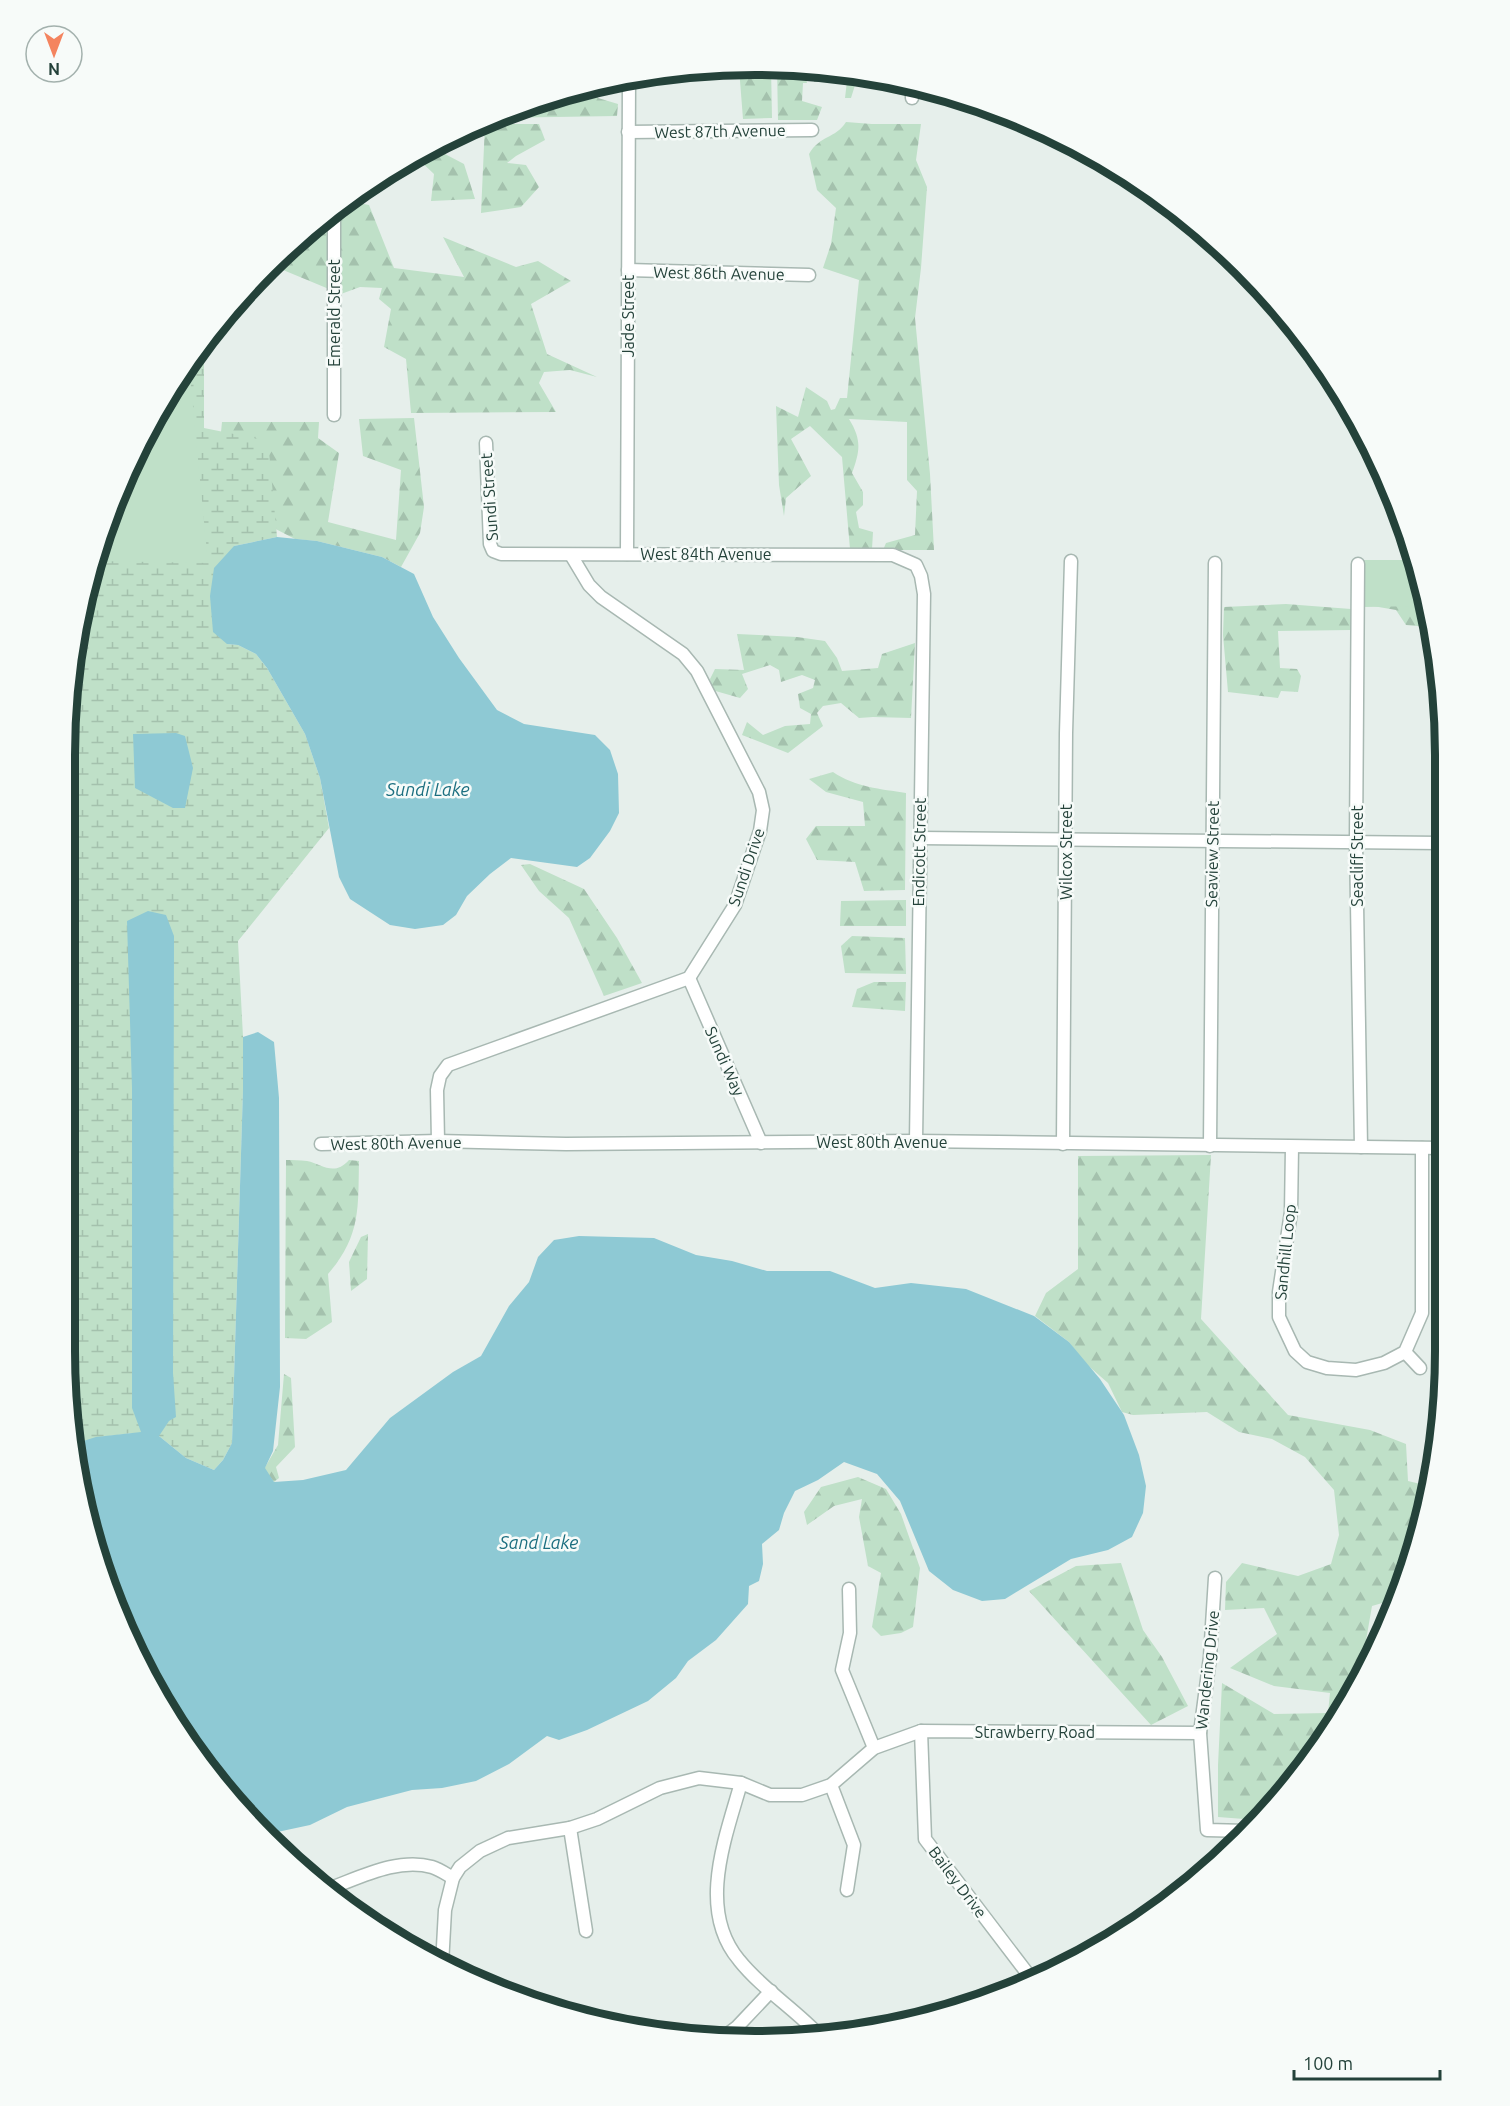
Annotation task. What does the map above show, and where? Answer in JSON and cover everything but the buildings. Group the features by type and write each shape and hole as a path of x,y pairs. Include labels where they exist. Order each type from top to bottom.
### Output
{"street":[{"name":"Jade Street","path":"627,554 629,87"},
{"path":"912,94 912,98"},
{"name":"West 87th Avenue","path":"628,132 812,130"},
{"name":"Emerald Street","path":"334,222 334,415"},
{"name":"West 86th Avenue","path":"628,270 809,275"},
{"name":"Sundi Street","path":"486,443 490,544 493,551"},
{"name":"West 84th Avenue","path":"493,551 501,554 571,555 893,555 916,565"},
{"name":"Sundi Drive","path":"571,555 589,585 601,597 683,654 697,671 759,792 763,810 760,831 735,905 689,978"},
{"name":"Wilcox Street","path":"1063,1144 1066,733 1071,561"},
{"name":"Seaview Street","path":"1210,1146 1215,562"},
{"name":"Seacliff Street","path":"1358,564 1356,842 1361,1147"},
{"name":"Endicott Street","path":"916,565 921,576 924,594 916,1141"},
{"path":"919,838 1435,843"},
{"path":"438,1141 437,1090 440,1076 448,1065 689,978"},
{"name":"Sundi Way","path":"689,978 761,1143"},
{"name":"West 80th Avenue","path":"321,1143 438,1141 566,1144 916,1141 1435,1148"},
{"name":"Sandhill Loop","path":"1292,1147 1291,1212 1279,1292 1279,1317 1295,1351 1307,1362 1328,1368 1356,1370 1384,1363 1405,1353"},
{"path":"1420,1368 1405,1353 1422,1313 1422,1148"},
{"name":"Wandering Drive","path":"1215,1578 1210,1657 1200,1732 1208,1830 1237,1831"},
{"path":"443,1955 445,1910 453,1878 460,1867 480,1851 500,1841 570,1828 597,1819 660,1788 699,1778 741,1783 770,1795 802,1795 831,1785 874,1748 842,1670 850,1633 849,1589"},
{"name":"Strawberry Road","path":"874,1748 921,1731 1200,1732"},
{"name":"Bailey Drive","path":"921,1731 926,1839 1028,1973"},
{"path":"741,1783 720,1855 716,1897 721,1930 738,1960 812,2029"},
{"path":"831,1785 854,1845 847,1890"},
{"path":"570,1828 586,1931"},
{"path":"336,1886 389,1867 415,1863 434,1867 453,1878"},
{"path":"733,2030 771,1991"}],"green space":[{"path":"740,75 771,75 772,118 743,119"},
{"path":"777,76 806,77 807,83 803,83 802,101 822,107 817,120 778,120"},
{"path":"814,78 844,81 814,82"},
{"path":"847,81 856,83 851,98 845,98"},
{"path":"598,94 598,98 618,104 617,116 519,118"},
{"path":"846,122 921,124 916,160 927,187 915,318 930,474 934,550 883,550 886,543 915,535 917,491 907,480 907,422 849,419 858,440 857,458 852,473 863,492 863,505 856,512 859,528 873,532 872,549 850,549 842,457 810,426 791,439 811,476 786,498 784,516 779,485 776,406 798,417 806,387 827,401 831,410 835,409 840,398 847,398 859,280 823,268 831,244 836,208 817,190 809,154 818,143 837,132"},
{"path":"503,124 539,124 545,140 507,163 526,165 539,187 521,207 481,213 485,132"},
{"path":"442,152 464,164 475,199 431,201 434,174 422,162"},
{"path":"359,203 369,205 394,268 464,277 443,237 516,267 538,261 571,281 531,304 547,354 597,377 570,370 544,372 539,383 556,412 411,413 406,359 384,347 391,309 379,299 382,288 360,287 341,294 280,269"},
{"path":"204,358 204,428 268,441 277,537 234,546 227,644 238,645 256,654 267,668 305,734 320,778 329,828 238,941 243,1089 232,1443 223,1460 214,1470 186,1458 159,1436 133,1433 81,1442 76,1395 76,711 88,622 111,536 145,454 166,415"},
{"path":"190,377 208,563 103,561 111,536 145,454"},
{"path":"414,418 424,507 420,533 401,567 382,557 317,541 295,539 264,523 221,432 222,422 319,422 318,438 339,453 328,522 396,540 401,470 363,456 359,419"},
{"path":"1364,560 1406,560 1418,606 1364,607"},
{"path":"1409,569 1423,626 1406,625 1396,610 1367,605"},
{"path":"1286,604 1351,609 1351,630 1278,631 1280,668 1297,669 1301,676 1298,692 1281,691 1278,698 1228,692 1223,635 1224,607"},
{"path":"737,634 825,641 837,658 842,671 878,668 882,654 915,643 911,718 859,718 841,703 823,706 817,713 823,726 788,753 742,735 747,722 763,735 785,726 810,724 811,714 800,708 798,694 813,688 815,680 802,675 781,682 779,670 770,665 742,674 748,689 740,698 712,690 710,679 715,669 744,670"},
{"path":"833,772 859,784 906,793 905,890 864,891 855,862 817,860 806,839 816,826 865,826 863,802 826,792 809,779"},
{"path":"530,864 584,889 617,938 642,983 604,996 569,918 539,891 521,865"},
{"path":"906,900 906,926 840,926 841,901"},
{"path":"852,936 905,938 906,974 845,973 841,946"},
{"path":"874,982 906,982 905,1011 852,1007 857,989"},
{"path":"1211,1155 1201,1319 1288,1415 1370,1430 1406,1444 1408,1481 1422,1484 1412,1527 1387,1602 1372,1606 1364,1655 1320,1729 1294,1765 1248,1819 1218,1817 1222,1683 1274,1714 1328,1713 1330,1693 1274,1686 1230,1668 1277,1634 1264,1608 1225,1610 1226,1582 1242,1563 1298,1576 1331,1564 1339,1535 1334,1490 1305,1457 1272,1439 1239,1432 1207,1412 1133,1415 1122,1412 1108,1383 1084,1362 1069,1342 1035,1316 1046,1293 1078,1269 1078,1156"},
{"path":"286,1160 307,1161 333,1169 344,1165 349,1160 359,1161 356,1221 347,1247 328,1274 332,1322 306,1339 285,1338"},
{"path":"368,1234 367,1279 351,1291 349,1262 361,1237"},
{"path":"284,1374 291,1378 295,1447 276,1467 279,1478 274,1482 264,1469 278,1445"},
{"path":"858,1477 886,1489 901,1514 920,1568 913,1627 901,1633 881,1636 872,1627 881,1573 868,1566 859,1517 862,1499 834,1506 807,1525 804,1512 821,1487"},
{"path":"1121,1563 1143,1630 1162,1657 1188,1706 1151,1725 1029,1591 1076,1566"}],"water":[{"name":"Sundi Lake","path":"277,537 317,541 382,557 414,574 433,617 459,658 497,710 524,724 595,735 610,750 618,774 619,813 610,831 590,858 577,867 511,858 467,896 456,915 443,925 415,929 390,925 350,899 339,877 320,778 305,734 267,668 256,654 238,645 227,644 213,632 210,596 214,568 234,546"},
{"path":"176,733 185,736 193,768 185,808 173,808 135,788 133,734"},
{"name":"Sand Lake","path":"148,911 166,915 174,936 173,1373 176,1417 169,1421 159,1436 186,1458 214,1470 223,1460 232,1443 243,1037 258,1032 274,1042 279,1098 280,1387 273,1451 265,1468 274,1482 303,1480 346,1470 390,1418 453,1372 481,1356 509,1306 529,1282 538,1257 554,1240 579,1236 654,1238 696,1255 732,1261 767,1271 830,1271 875,1288 911,1283 966,1289 1034,1316 1069,1342 1100,1379 1124,1415 1139,1455 1146,1486 1143,1513 1132,1537 1108,1550 1071,1559 1005,1599 982,1601 953,1590 929,1571 900,1501 877,1474 844,1462 818,1480 795,1491 784,1513 779,1530 762,1544 763,1564 759,1581 749,1586 748,1604 716,1640 688,1661 676,1678 648,1701 587,1730 559,1740 547,1736 509,1764 476,1781 442,1788 412,1790 347,1807 310,1825 275,1833 216,1765 190,1729 145,1652 111,1570 88,1484 81,1442 96,1437 141,1432 132,1408 132,1088 127,921"}]}
